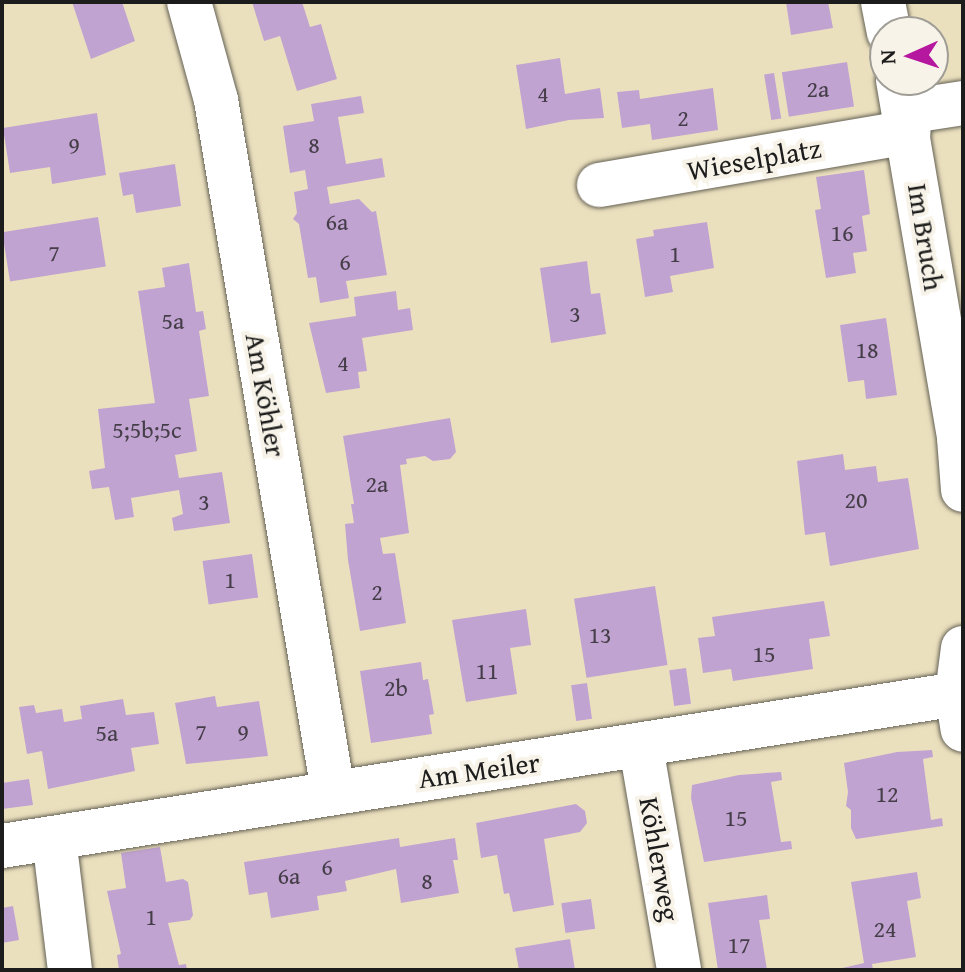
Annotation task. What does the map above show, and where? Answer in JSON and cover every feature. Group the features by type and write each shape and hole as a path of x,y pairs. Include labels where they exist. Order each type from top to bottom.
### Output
{"street":[{"name":"Am Köhler","path":"189,2 216,100 333,791"},
{"name":"Wieselplatz","path":"599,185 904,108 963,103"},
{"name":"Im Bruch","path":"904,108 961,438 963,490"},
{"path":"960,712 963,648"},
{"name":"Am Meiler","path":"2,846 333,791 641,747 960,712"},
{"name":"Köhlerweg","path":"641,747 679,970"},
{"path":"54,838 70,970"}],"building":[{"path":"72,2 122,2 135,41 91,59"},
{"path":"252,2 302,2 310,27 321,24 337,79 297,91 280,36 264,41"},
{"path":"786,2 828,2 833,28 791,35"},
{"path":"560,58 565,94 600,88 604,118 569,120 526,129 516,65"},
{"path":"847,62 854,106 789,117 782,72"},
{"path":"774,73 781,118 771,120 764,75"},
{"path":"713,88 718,130 652,140 650,124 622,128 617,92 639,90 640,99"},
{"path":"361,96 364,113 338,117 346,164 382,158 385,177 327,187 330,204 359,199 372,212 376,211 387,275 346,281 349,298 320,303 316,277 308,278 299,224 293,219 297,213 294,192 308,189 305,170 290,173 283,126 314,121 311,104"},
{"path":"97,113 106,175 52,184 50,167 10,173 3,128"},
{"path":"175,164 181,206 136,213 133,194 123,196 119,173"},
{"path":"864,170 870,214 862,216 867,251 853,253 856,273 826,278 815,210 821,209 816,177"},
{"path":"98,217 106,266 10,282 2,232"},
{"path":"707,222 714,268 670,276 673,292 645,297 636,239 654,236 653,230"},
{"path":"587,261 591,294 600,293 606,334 551,343 540,268"},
{"path":"189,263 196,312 203,311 206,329 199,331 209,396 189,399 197,451 175,455 179,478 222,472 230,523 174,531 172,518 183,514 179,490 131,498 134,517 115,520 109,487 92,489 89,471 105,468 98,409 155,403 138,291 165,287 162,268"},
{"path":"396,291 398,310 410,308 413,330 362,338 367,371 358,372 360,388 326,393 309,323 356,316 354,297"},
{"path":"886,318 897,395 866,399 864,380 848,382 840,325"},
{"path":"450,418 456,452 450,459 433,461 425,456 406,459 407,464 400,465 409,533 380,538 383,554 395,553 406,623 360,631 348,560 345,524 354,523 351,504 354,504 343,436"},
{"path":"843,454 845,470 876,466 878,482 908,478 919,549 830,566 825,532 805,535 797,461"},
{"path":"252,554 258,598 209,605 202,561"},
{"path":"655,586 668,665 587,678 574,599"},
{"path":"824,601 830,636 809,639 813,669 733,681 731,669 703,673 698,638 715,636 712,617"},
{"path":"526,609 531,645 510,648 517,694 466,702 452,620"},
{"path":"421,662 423,680 428,679 434,714 429,715 432,734 371,743 360,671"},
{"path":"686,668 691,704 674,706 669,670"},
{"path":"587,683 592,719 576,721 571,685"},
{"path":"215,696 217,707 259,701 268,756 186,764 175,703"},
{"path":"123,699 126,715 154,712 159,744 131,748 135,771 48,789 42,751 27,754 19,707 34,705 36,713 62,709 64,722 82,719 80,706"},
{"path":"932,750 933,757 923,759 931,820 942,818 943,826 856,839 851,828 851,810 846,806 848,792 844,763 897,752"},
{"path":"781,772 782,780 771,782 781,842 791,841 792,849 704,862 691,798 692,785 739,775"},
{"path":"29,779 33,805 2,809 2,783"},
{"path":"576,804 585,811 587,823 580,832 544,839 554,905 513,912 509,893 504,894 497,855 481,858 476,823"},
{"path":"399,838 400,847 455,838 458,860 453,860 459,893 401,903 396,869 345,881 347,891 317,896 319,910 271,918 267,892 249,895 244,862"},
{"path":"160,847 166,882 183,879 188,882 193,915 190,920 168,923 179,965 186,964 187,970 119,970 117,955 121,954 107,891 126,888 121,853"},
{"path":"917,872 921,898 907,901 916,957 872,964 873,970 834,970 864,963 851,882"},
{"path":"767,895 770,919 759,920 767,970 718,970 708,903"},
{"path":"591,899 595,929 565,933 561,903"},
{"path":"13,906 19,940 2,943 2,908"},
{"path":"570,939 575,970 519,970 515,948"}]}
